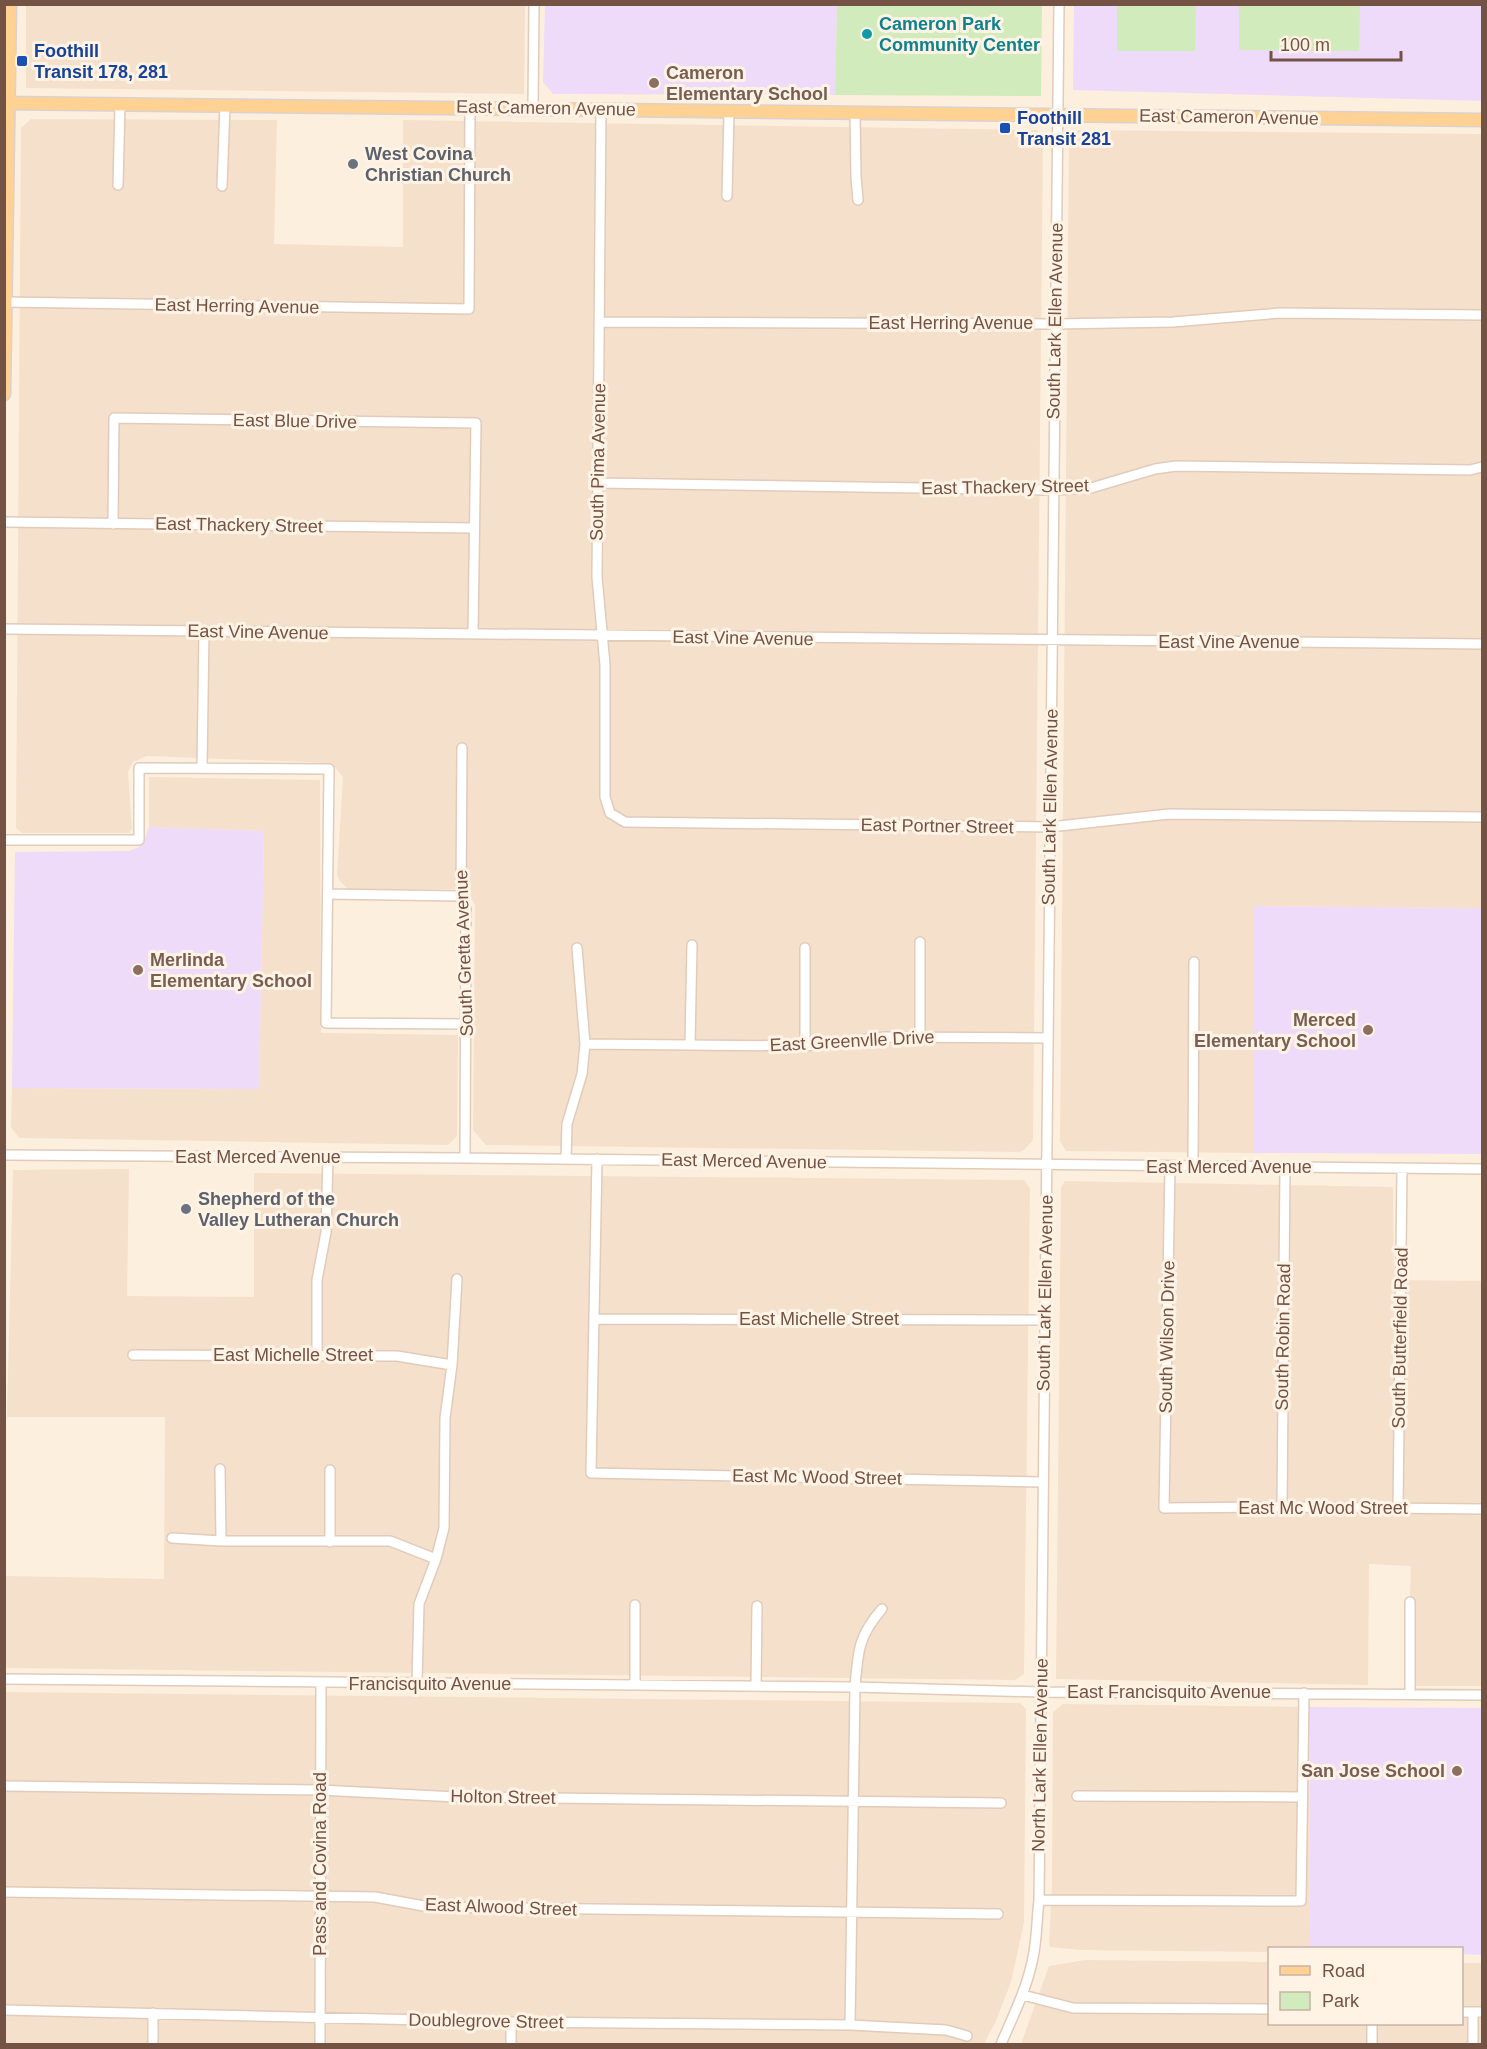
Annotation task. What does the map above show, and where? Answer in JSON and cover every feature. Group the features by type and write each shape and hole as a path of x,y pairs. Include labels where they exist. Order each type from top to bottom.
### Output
{"main road":[{"path":"4,394 6,103 10,4"},
{"name":"East Cameron Avenue","path":"6,103 1482,120"}],"street":[{"path":"533,108 534,4"},
{"name":"South Lark Ellen Avenue","path":"1042,1609 1059,4"},
{"path":"118,185 120,105"},
{"path":"222,186 225,106"},
{"name":"East Herring Avenue","path":"5,302 469,309 470,107"},
{"name":"South Pima Avenue","path":"601,109 597,577 605,665 605,797 610,813"},
{"path":"727,196 729,111"},
{"path":"855,112 858,200"},
{"name":"East Herring Avenue","path":"599,322 1055,324 1173,322 1280,314 1482,315"},
{"name":"East Blue Drive","path":"113,524 114,418 476,423 474,528"},
{"name":"East Thackery Street","path":"597,483 1053,490 1091,488 1155,469 1176,466 1470,470 1482,467"},
{"name":"East Thackery Street","path":"4,522 474,528"},
{"path":"473,634 474,528"},
{"name":"East Vine Avenue","path":"4,628 1482,644"},
{"path":"202,768 204,631"},
{"name":"South Gretta Avenue","path":"462,748 461,896 466,909 465,1158"},
{"path":"4,840 139,840 139,768 328,769 326,1023 466,1024"},
{"name":"East Portner Street","path":"610,813 625,822 1050,827 1169,814 1482,817"},
{"path":"328,894 461,896"},
{"path":"920,942 920,1037"},
{"path":"690,1044 692,945"},
{"path":"566,1159 567,1124 582,1074 585,1044 577,948"},
{"path":"805,948 805,1046"},
{"path":"1193,1167 1194,962"},
{"name":"East Greenvlle Drive","path":"585,1044 805,1046 885,1037 1047,1038"},
{"name":"East Merced Avenue","path":"4,1155 1482,1169"},
{"path":"317,1355 317,1280 326,1232 328,1157"},
{"path":"594,1318 597,1159"},
{"name":"South Wilson Drive","path":"1164,1508 1170,1166"},
{"name":"South Robin Road","path":"1282,1507 1285,1167"},
{"name":"South Butterfield Road","path":"1398,1508 1402,1168"},
{"path":"417,1683 419,1604 436,1559 444,1528 446,1418 452,1365 457,1279"},
{"name":"East Michelle Street","path":"594,1318 1045,1320"},
{"name":"East Mc Wood Street","path":"594,1318 591,1473 1042,1482"},
{"name":"East Michelle Street","path":"133,1355 397,1356 452,1365"},
{"path":"220,1469 221,1541"},
{"path":"330,1470 330,1542"},
{"name":"East Mc Wood Street","path":"1164,1508 1482,1509"},
{"path":"172,1538 221,1541 390,1541 436,1559"},
{"path":"1410,1602 1410,1694"},
{"path":"635,1605 635,1685"},
{"path":"756,1686 757,1606"},
{"path":"850,2025 855,1687 858,1650 868,1624 882,1609"},
{"name":"North Lark Ellen Avenue","path":"1039,1900 1042,1609"},
{"name":"Francisquito Avenue","path":"4,1678 855,1687"},
{"name":"Pass and Covina Road","path":"320,2044 321,1683"},
{"name":"East Francisquito Avenue","path":"855,1687 1041,1692 1482,1695"},
{"path":"1001,2044 1023,1995 1034,1950 1039,1900 1301,1901 1304,1693"},
{"name":"Holton Street","path":"4,1786 320,1790 456,1797 1001,1803"},
{"path":"1077,1797 1302,1797"},
{"name":"East Alwood Street","path":"4,1892 375,1897 429,1906 998,1914"},
{"path":"1023,1995 1073,2008 1268,2009"},
{"name":"Doublegrove Street","path":"4,2010 511,2022 850,2025 946,2030 967,2036"},
{"path":"1473,2044 1478,2012"},
{"path":"153,2013 153,2044"},
{"path":"511,2022 511,2044"},
{"path":"1372,2025 1372,2044"}],"shaded area":[{"path":"26,5 525,5 524,94 26,88"},
{"path":"545,5 837,5 835,95 553,94 543,82"},
{"path":"1074,5 1482,5 1482,101 1073,90"},
{"path":"31,119 277,120 274,244 403,247 403,120 1037,130 1043,137 1033,1140 1024,1150 1020,1152 486,1145 473,1130 475,905 466,889 348,889 337,875 343,777 331,763 147,756 133,762 128,772 132,829 129,833 22,833 16,828 21,128"},
{"path":"1078,130 1482,134 1482,908 1254,906 1254,1153 1066,1151 1060,1141 1069,139"},
{"path":"149,777 320,780 321,1033 458,1035 457,1136 448,1145 19,1138 11,1127 12,1088 259,1089 264,831 149,827"},
{"name":"Merlinda Elementary School","path":"149,827 264,831 259,1089 12,1088 15,852 129,851 139,847 144,841"},
{"name":"Merced Elementary School","path":"1254,906 1482,908 1482,1154 1254,1153"},
{"path":"129,1169 127,1296 254,1297 254,1173 1024,1180 1030,1188 1024,1674 1015,1680 7,1668 5,1663 6,1576 164,1579 165,1417 7,1417 13,1170"},
{"path":"1065,1181 1393,1187 1394,1280 1482,1281 1482,1686 1407,1686 1411,1566 1369,1564 1368,1685 1056,1679 1061,1187"},
{"path":"5,1692 1020,1703 1026,1709 1024,1923 1011,1982 996,2021 984,2044 5,2044"},
{"path":"1063,1704 1309,1707 1310,1947 1268,1947 1268,1952 1081,1950 1050,1947 1053,1712"},
{"path":"1309,1707 1482,1708 1482,1955 1463,1954 1463,1947 1310,1947"},
{"path":"1085,1960 1268,1962 1268,2025 1463,2025 1463,1963 1482,1963 1482,2044 1021,2044 1049,1966"}],"green space":[{"path":"837,5 1042,5 1041,96 835,95"},
{"path":"1117,5 1196,5 1195,51 1117,51"},
{"path":"1239,5 1360,5 1359,51 1239,50"}],"place":[{"name":"Cameron Park Community Center","path":"867,34"},
{"name":"Foothill Transit 178, 281","path":"22,61"},
{"name":"Cameron Elementary School","path":"654,83"},
{"name":"Foothill Transit 281","path":"1005,128"},
{"name":"West Covina Christian Church","path":"353,164"},
{"name":"Merlinda Elementary School","path":"138,970"},
{"name":"Merced Elementary School","path":"1368,1030"},
{"name":"Shepherd of the Valley Lutheran Church","path":"186,1209"},
{"name":"San Jose School","path":"1457,1771"}]}
